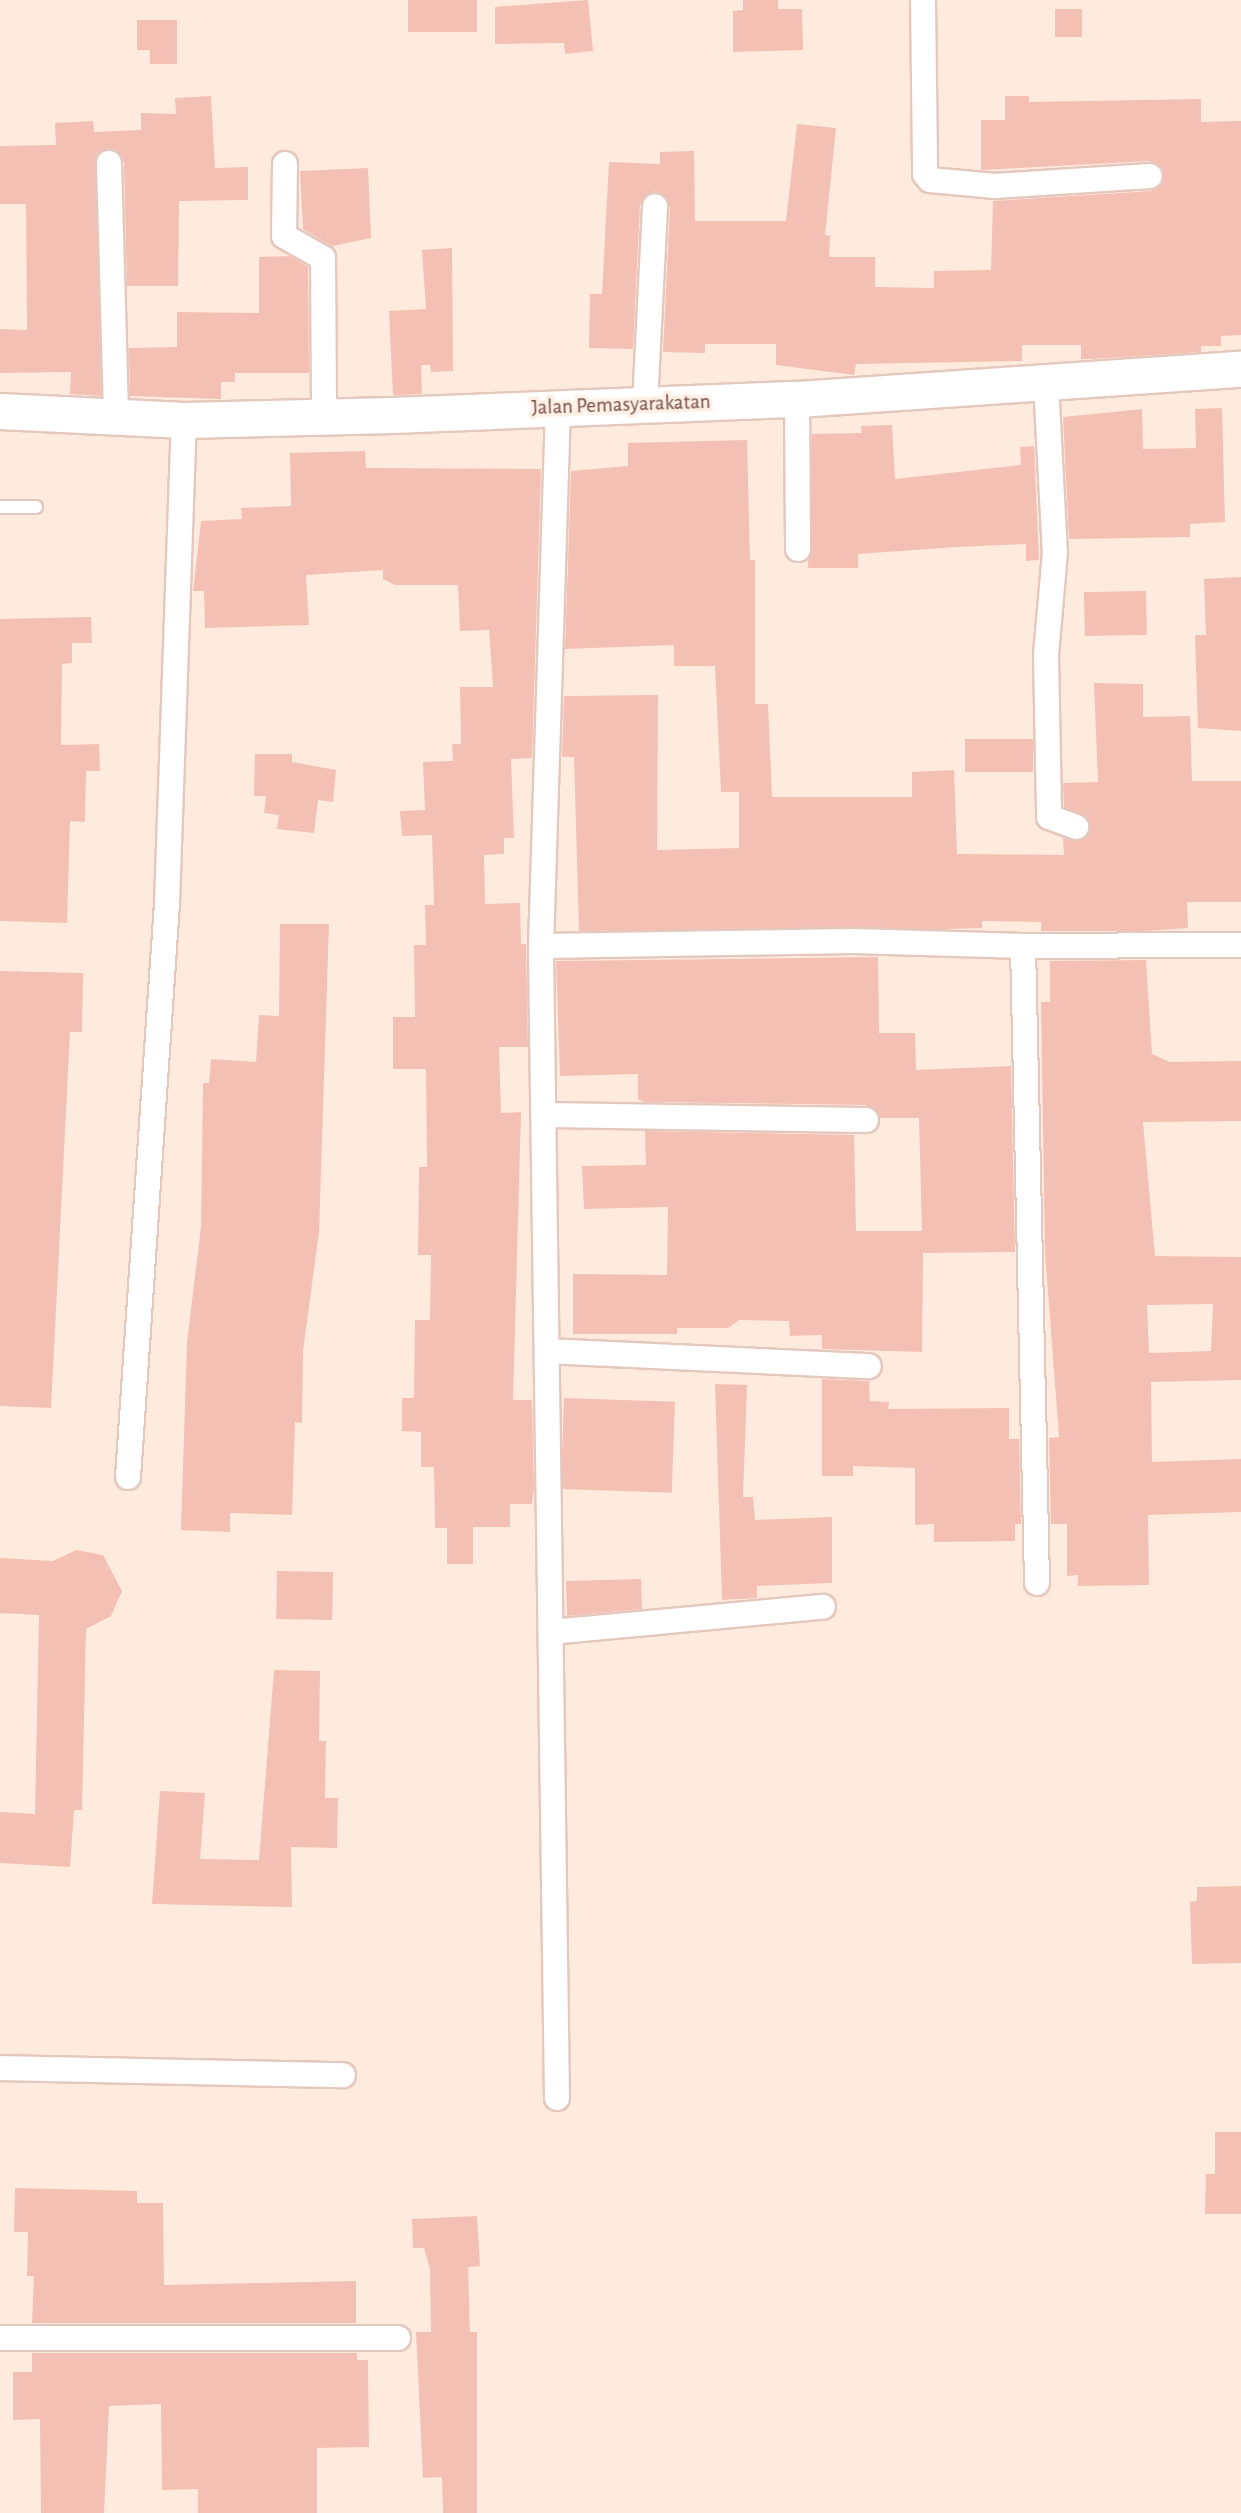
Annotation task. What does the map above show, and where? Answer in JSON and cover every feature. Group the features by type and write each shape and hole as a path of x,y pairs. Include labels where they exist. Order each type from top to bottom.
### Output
{"street":[{"path":"923,0 926,62 925,174 930,180 995,186 1150,176"},
{"path":"109,163 116,416"},
{"path":"285,164 284,236 323,258 324,416"},
{"path":"645,404 655,206"},
{"name":"Jalan Pemasyarakatan","path":"0,411 184,420 324,416 797,399 1241,369"},
{"path":"1046,383 1055,552 1046,655 1049,817 1076,827"},
{"path":"797,399 798,549"},
{"path":"557,2098 541,946 558,408"},
{"path":"128,1477 165,930 184,420"},
{"path":"541,946 854,941 1023,946 1241,945"},
{"path":"1023,946 1037,1583"},
{"path":"545,1115 866,1120"},
{"path":"548,1351 869,1366"},
{"path":"551,1632 823,1606"},
{"path":"0,2068 342,2074"},
{"path":"0,2338 398,2338"}],"lane":[{"path":"0,507 36,507"}],"building":[{"path":"408,0 477,0 477,32 408,32"},
{"path":"588,0 593,51 565,54 564,43 495,44 495,7"},
{"path":"743,0 778,0 778,9 802,9 803,50 733,52 733,11 743,10"},
{"path":"1055,9 1082,9 1082,37 1055,37"},
{"path":"137,20 177,20 177,64 150,64 150,50 137,50"},
{"path":"211,96 215,168 248,167 248,200 179,201 178,286 127,286 124,162 109,148 96,157 101,396 70,394 71,372 0,373 0,329 27,330 26,204 0,204 0,146 56,145 55,123 93,121 94,132 141,130 141,113 176,114 175,98"},
{"path":"1005,96 1029,96 1029,102 1201,99 1201,122 1241,121 1241,335 1221,336 1221,346 1201,346 1201,352 1081,359 1081,345 1022,345 1022,361 856,364 854,375 776,365 776,344 705,344 705,353 663,352 670,207 655,191 640,205 633,349 589,348 590,294 602,294 609,162 660,164 660,152 694,151 695,221 786,221 797,124 836,128 825,235 830,236 829,257 875,257 875,287 934,288 934,271 991,270 993,201 1151,191 1163,183 1163,168 1149,161 981,170 981,120 1005,120"},
{"path":"368,168 371,238 332,246 303,229 300,171"},
{"path":"452,248 453,371 431,372 430,365 421,365 422,394 393,395 389,311 426,309 422,250"},
{"path":"290,256 308,267 309,373 235,373 235,382 221,382 221,399 130,396 129,348 177,347 177,312 259,313 259,257"},
{"path":"1222,408 1225,522 1190,524 1190,537 1069,539 1063,417 1142,409 1143,449 1196,448 1195,409"},
{"path":"892,425 895,479 1021,465 1020,447 1034,446 1039,560 1026,561 1026,544 858,554 858,568 808,568 812,434 862,433 861,426"},
{"path":"747,440 750,560 755,560 755,704 768,704 772,797 912,797 912,772 954,770 957,854 1064,855 1063,838 1079,841 1090,831 1087,817 1064,807 1063,783 1098,782 1094,683 1143,684 1143,717 1190,716 1192,781 1241,781 1241,902 1187,902 1188,928 1144,931 1041,931 1041,922 982,921 982,928 947,929 579,931 574,757 562,757 564,696 658,695 657,850 739,848 739,792 721,792 715,666 674,666 674,645 565,649 571,471 628,466 628,443"},
{"path":"365,451 366,468 541,469 532,758 511,759 514,838 504,838 504,854 484,855 485,904 520,903 521,944 526,944 528,1047 499,1047 501,1113 521,1112 513,1400 532,1400 534,1488 532,1504 510,1504 510,1527 473,1527 473,1564 447,1564 447,1528 435,1528 434,1467 421,1467 421,1432 402,1431 402,1398 414,1398 415,1320 430,1320 431,1255 418,1255 419,1167 427,1167 426,1069 393,1069 393,1017 415,1017 414,945 426,945 425,905 434,905 432,835 402,836 400,811 425,810 423,762 453,761 452,744 461,744 460,687 493,687 489,630 460,631 458,585 395,585 383,579 383,570 306,575 309,625 205,628 204,591 193,591 201,521 242,519 241,508 291,506 290,453"},
{"path":"1241,577 1241,731 1198,728 1195,635 1206,635 1204,579"},
{"path":"1146,591 1147,635 1085,636 1084,592"},
{"path":"91,617 92,643 72,643 72,663 62,664 61,745 99,744 100,771 86,771 85,822 70,821 67,923 0,921 0,619"},
{"path":"965,739 1033,739 1033,772 965,772"},
{"path":"255,754 292,754 292,762 336,770 333,802 318,800 314,833 277,829 279,815 264,813 266,796 254,796"},
{"path":"280,924 329,924 319,1232 303,1351 302,1423 295,1422 292,1515 230,1513 230,1532 181,1530 187,1342 201,1227 203,1083 209,1083 211,1059 256,1062 259,1015 279,1016"},
{"path":"878,957 879,1033 915,1033 916,1070 1011,1066 1015,1252 923,1253 922,1352 822,1349 822,1335 790,1336 789,1321 739,1320 728,1328 677,1328 677,1334 573,1334 573,1274 667,1275 668,1207 584,1209 582,1166 646,1165 645,1131 854,1135 856,1231 922,1231 919,1118 880,1118 866,1105 644,1102 638,1099 638,1074 560,1076 556,961"},
{"path":"1146,960 1152,1054 1170,1062 1241,1061 1241,1121 1143,1122 1155,1256 1241,1257 1241,1380 1151,1382 1152,1462 1241,1459 1241,1512 1148,1515 1149,1585 1078,1586 1078,1575 1067,1576 1067,1524 1051,1524 1049,1438 1059,1437 1045,1252 1041,1002 1050,1002 1050,961","holes":["1213,1304 1211,1351 1149,1353 1147,1305"]},
{"path":"0,971 83,973 82,1032 70,1032 51,1408 0,1406"},
{"path":"822,1379 869,1381 870,1401 889,1402 888,1409 1009,1408 1009,1439 1019,1439 1021,1524 1015,1524 1015,1541 934,1542 934,1524 915,1525 915,1468 853,1466 853,1476 822,1476"},
{"path":"715,1384 747,1385 743,1497 753,1497 755,1520 832,1517 832,1583 757,1586 757,1598 722,1600"},
{"path":"564,1398 675,1402 672,1493 561,1489"},
{"path":"76,1550 103,1555 122,1591 111,1616 86,1629 82,1810 74,1810 70,1867 0,1863 0,1812 35,1814 39,1615 0,1613 0,1558 53,1561"},
{"path":"277,1571 333,1572 332,1620 276,1619"},
{"path":"641,1579 642,1609 567,1616 566,1581"},
{"path":"274,1670 320,1671 319,1741 326,1741 325,1798 338,1798 337,1848 291,1847 292,1907 152,1904 160,1791 205,1793 200,1859 259,1860"},
{"path":"1241,1886 1241,1963 1192,1964 1190,1902 1197,1901 1197,1887"},
{"path":"1215,2132 1241,2132 1241,2214 1205,2214 1206,2174 1215,2174"},
{"path":"15,2188 137,2191 137,2203 163,2203 164,2285 356,2281 356,2323 32,2323 34,2276 27,2276 28,2232 14,2232"},
{"path":"477,2216 480,2266 468,2267 470,2332 477,2332 477,2513 443,2513 442,2477 423,2478 416,2332 431,2332 430,2269 424,2248 413,2248 412,2219"},
{"path":"32,2353 357,2353 357,2360 368,2360 369,2447 317,2448 317,2513 198,2513 198,2489 162,2490 161,2404 109,2406 104,2513 41,2513 40,2419 13,2420 13,2372 32,2372"}]}
